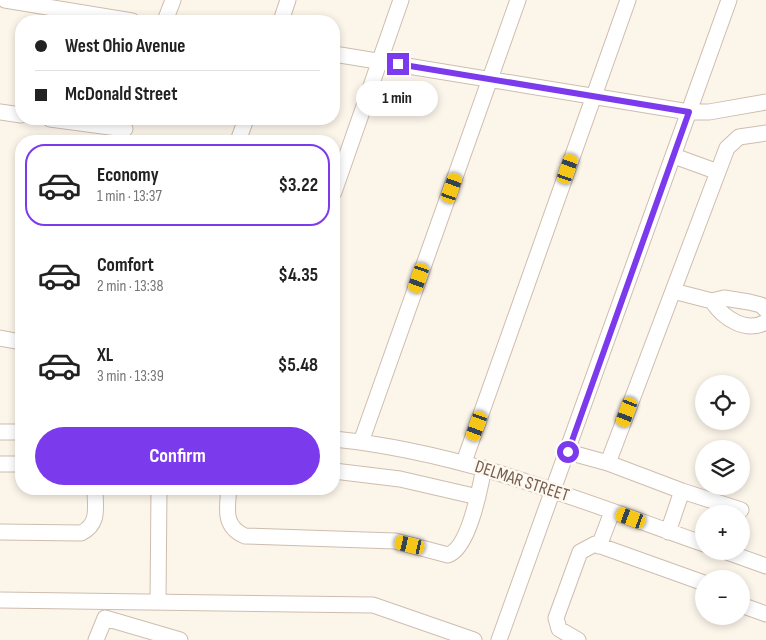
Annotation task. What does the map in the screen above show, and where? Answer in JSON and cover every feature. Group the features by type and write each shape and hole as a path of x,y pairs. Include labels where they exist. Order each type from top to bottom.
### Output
{"street":[{"path":"5,0 58,4 106,15"},
{"path":"168,15 173,0"},
{"path":"283,15 288,0"},
{"path":"340,175 401,0"},
{"path":"362,442 518,0"},
{"path":"464,462 628,0"},
{"path":"499,640 729,0"},
{"path":"340,55 689,112 709,112 766,102"},
{"path":"0,112 15,114"},
{"path":"91,125 125,130"},
{"path":"608,463 727,148 739,137 766,133"},
{"path":"674,156 718,172"},
{"path":"673,291 712,302 723,315 747,326 757,326 766,322"},
{"path":"712,302 724,298 761,306 766,310"},
{"path":"0,338 15,341"},
{"path":"0,432 15,432"},
{"name":"DELMAR STREET","path":"340,440 422,452 464,462 554,491 695,541"},
{"path":"568,452 608,463 725,505"},
{"path":"0,464 15,464"},
{"path":"228,495 227,511 230,524 233,529 245,536 395,541 448,555 454,553 459,547 478,497 484,468"},
{"path":"340,471 400,479 478,497"},
{"path":"668,532 682,491"},
{"path":"0,532 81,533 89,529 95,519 96,495"},
{"path":"158,602 159,495"},
{"path":"599,546 612,512"},
{"path":"578,640 559,629 556,618 580,552 595,544 695,580"},
{"path":"749,560 766,566"},
{"path":"0,600 374,605 474,640"},
{"path":"750,608 766,614"},
{"path":"96,640 105,618 180,640"}],"route":[{"path":"398,64 689,112 568,452"}]}
